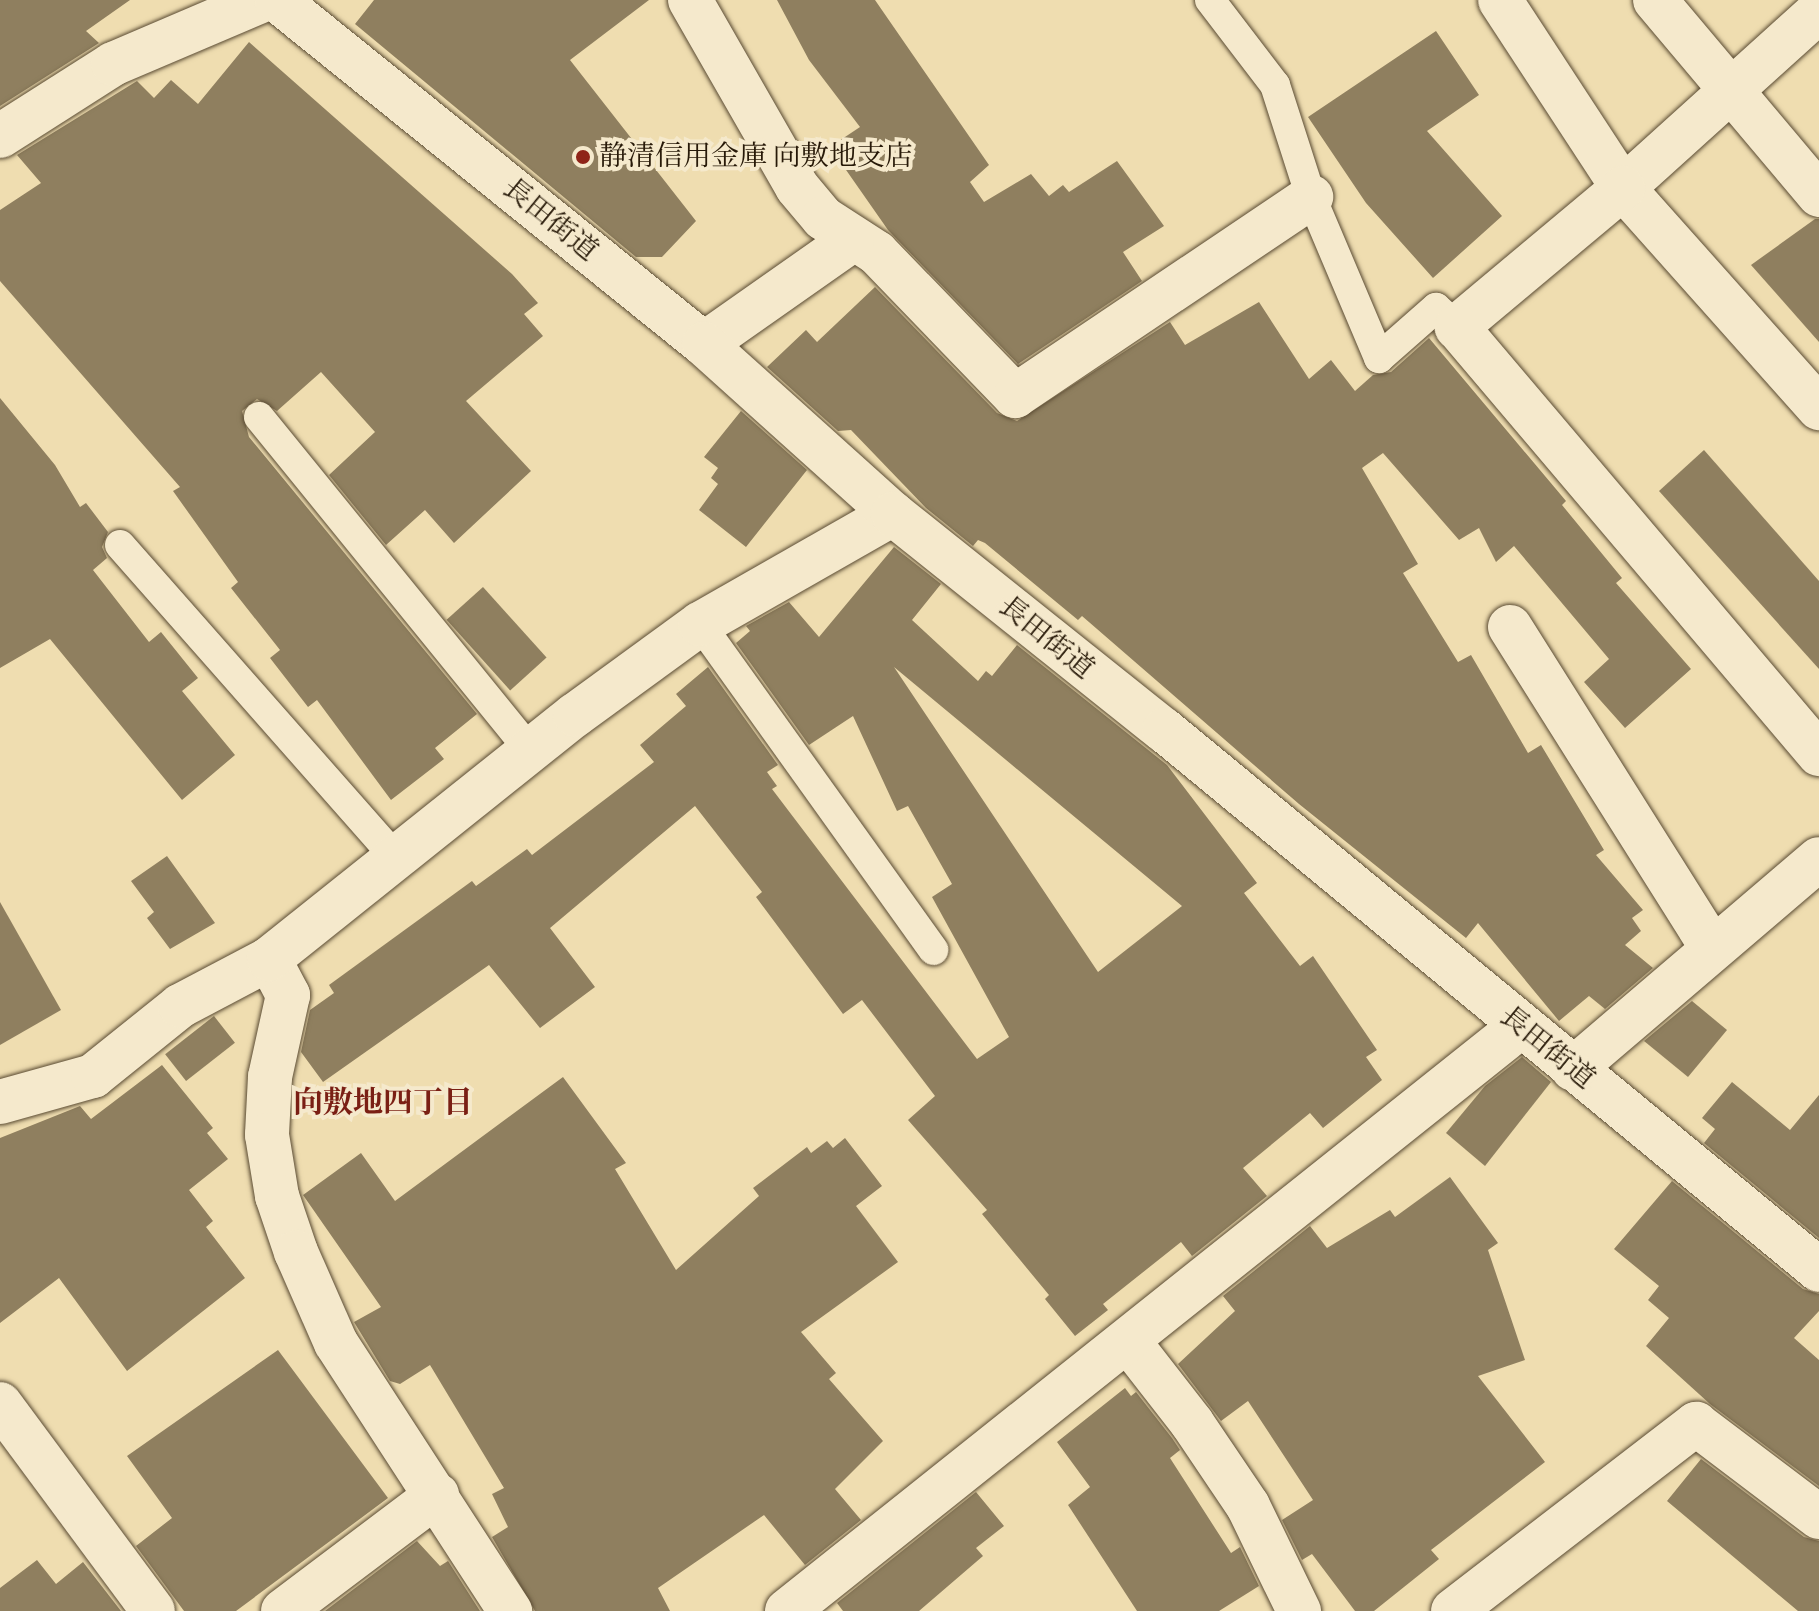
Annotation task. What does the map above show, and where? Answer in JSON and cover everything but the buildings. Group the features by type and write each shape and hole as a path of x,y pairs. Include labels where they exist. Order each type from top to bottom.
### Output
{"street":[{"path":"0,136 113,64 263,0"},
{"name":"長田街道","path":"277,0 704,344 893,514 1819,1270"},
{"path":"690,0 797,187 823,218 852,240 877,253 1015,396 1311,197"},
{"path":"1500,0 1623,188 1819,408"},
{"path":"1655,0 1819,195"},
{"path":"1819,11 1623,188 1457,327 1819,754"},
{"path":"704,344 852,240"},
{"path":"0,1102 93,1076 180,1006 269,959 394,856 700,624 893,514"},
{"path":"1510,627 1711,946"},
{"path":"1573,1069 1711,946 1819,859"},
{"path":"269,959 288,995 270,1077 267,1135 277,1196 336,1343 510,1611"},
{"path":"787,1611 1129,1342 1521,1026"},
{"path":"1129,1342 1192,1423 1248,1506 1299,1611"},
{"path":"0,1404 153,1611"},
{"path":"1453,1611 1696,1424 1819,1517"},
{"path":"283,1611 437,1495"}],"lane":[{"path":"1210,0 1275,85 1311,197 1379,358 1436,308 1457,327"},
{"path":"259,417 530,751"},
{"path":"120,545 394,856"},
{"path":"700,624 933,950"}],"place":[{"name":"静清信用金庫 向敷地支店","path":"583,157"}],"district":[{"name":"向敷地四丁目","path":"383,1103"}]}
